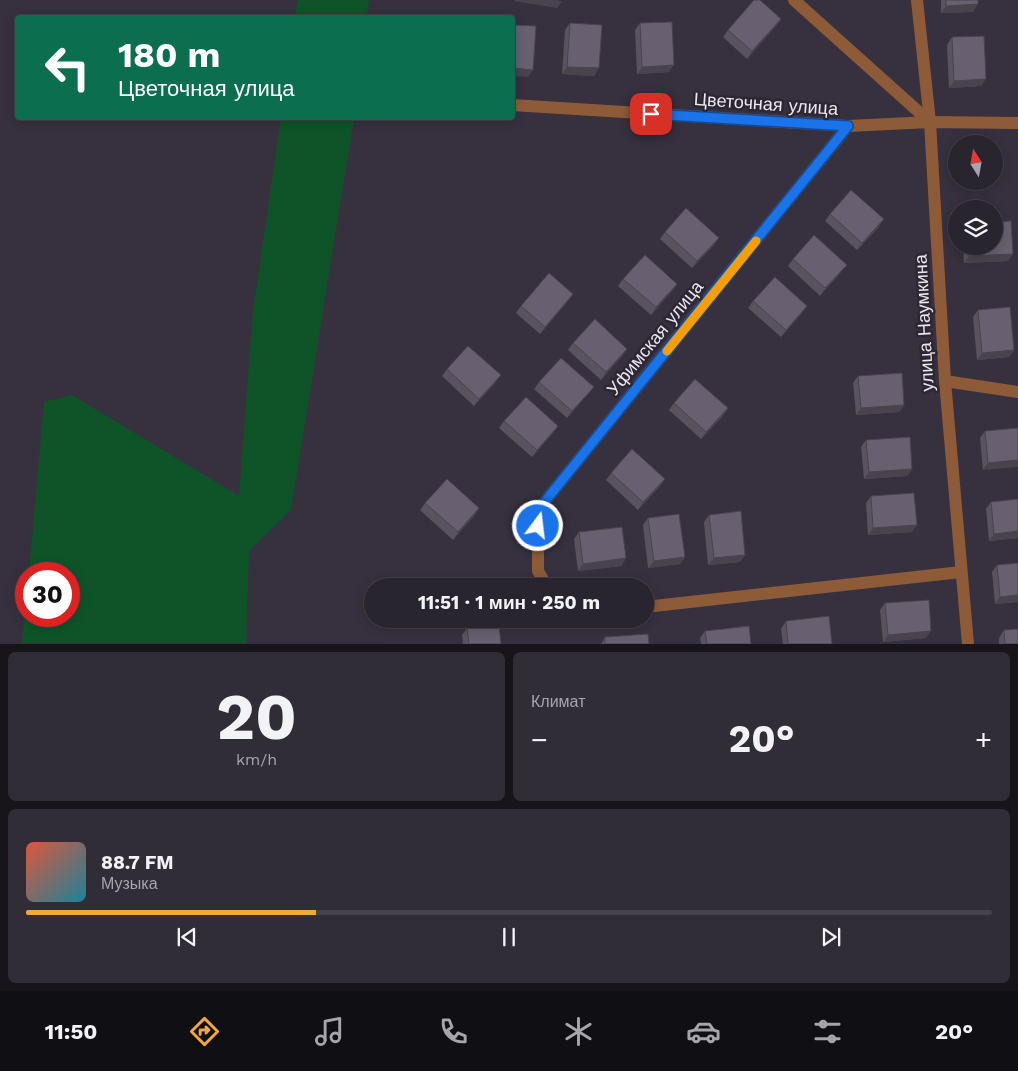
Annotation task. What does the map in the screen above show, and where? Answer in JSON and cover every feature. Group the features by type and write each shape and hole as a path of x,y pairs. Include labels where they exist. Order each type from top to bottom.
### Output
{"street":[{"path":"794,0 930,122"},
{"name":"улица Наумкина","path":"917,0 930,122 944,381 968,644"},
{"name":"Цветочная улица","path":"515,105 848,126 930,122 1018,122"},
{"name":"Уфимская улица","path":"542,578 538,571 538,510 848,126"},
{"path":"944,381 1018,392"},
{"path":"654,606 961,572"}],"green space":[{"path":"298,0 369,0 367,15 295,15"},
{"path":"281,120 354,120 291,510 249,551 246,643 22,643 23,627 80,627 80,562 30,562 44,402 72,395 239,496 253,311"}],"building":[{"path":"754,0 760,0 781,19 752,51 728,30"},
{"path":"946,0 978,0 978,4 946,6"},
{"path":"672,22 674,65 642,67 640,23"},
{"path":"570,23 602,25 599,68 567,67"},
{"path":"515,25 536,26 533,70 515,68"},
{"path":"984,36 986,79 954,81 952,37"},
{"path":"851,190 884,219 862,243 830,214"},
{"path":"686,208 719,238 697,261 665,232"},
{"path":"1003,221 1011,221 1013,254 1003,254"},
{"path":"814,235 847,265 825,288 793,259"},
{"path":"645,255 677,284 656,307 623,279"},
{"path":"549,273 573,294 545,327 521,306"},
{"path":"775,277 807,306 786,330 753,301"},
{"path":"1010,307 1014,350 982,353 978,310"},
{"path":"595,319 627,349 606,372 573,343"},
{"path":"468,346 501,375 479,399 447,369"},
{"path":"561,358 594,387 572,411 539,382"},
{"path":"902,373 904,405 861,408 858,376"},
{"path":"695,379 728,408 706,432 674,403"},
{"path":"526,397 558,426 537,450 504,421"},
{"path":"1018,428 1018,460 988,463 985,431"},
{"path":"910,437 912,469 869,472 866,440"},
{"path":"632,449 665,479 643,502 611,473"},
{"path":"447,479 479,508 458,532 425,503"},
{"path":"914,493 917,525 873,528 871,496"},
{"path":"1018,499 1018,531 994,534 991,502"},
{"path":"741,511 745,555 714,558 709,515"},
{"path":"679,514 685,557 654,561 648,518"},
{"path":"622,527 626,558 583,564 579,532"},
{"path":"1018,563 1018,595 1000,597 997,565"},
{"path":"929,600 931,631 888,635 885,603"},
{"path":"829,616 832,644 788,644 786,621"},
{"path":"749,626 751,644 707,644 705,631"},
{"path":"467,628 499,628 501,644 469,644"},
{"path":"1018,629 1018,644 1005,644 1004,630"},
{"path":"648,634 649,644 605,644 605,637"}],"slow traffic":[{"path":"667,351 756,241"}],"route":[{"path":"538,526 538,510 848,126 651,114"}]}
